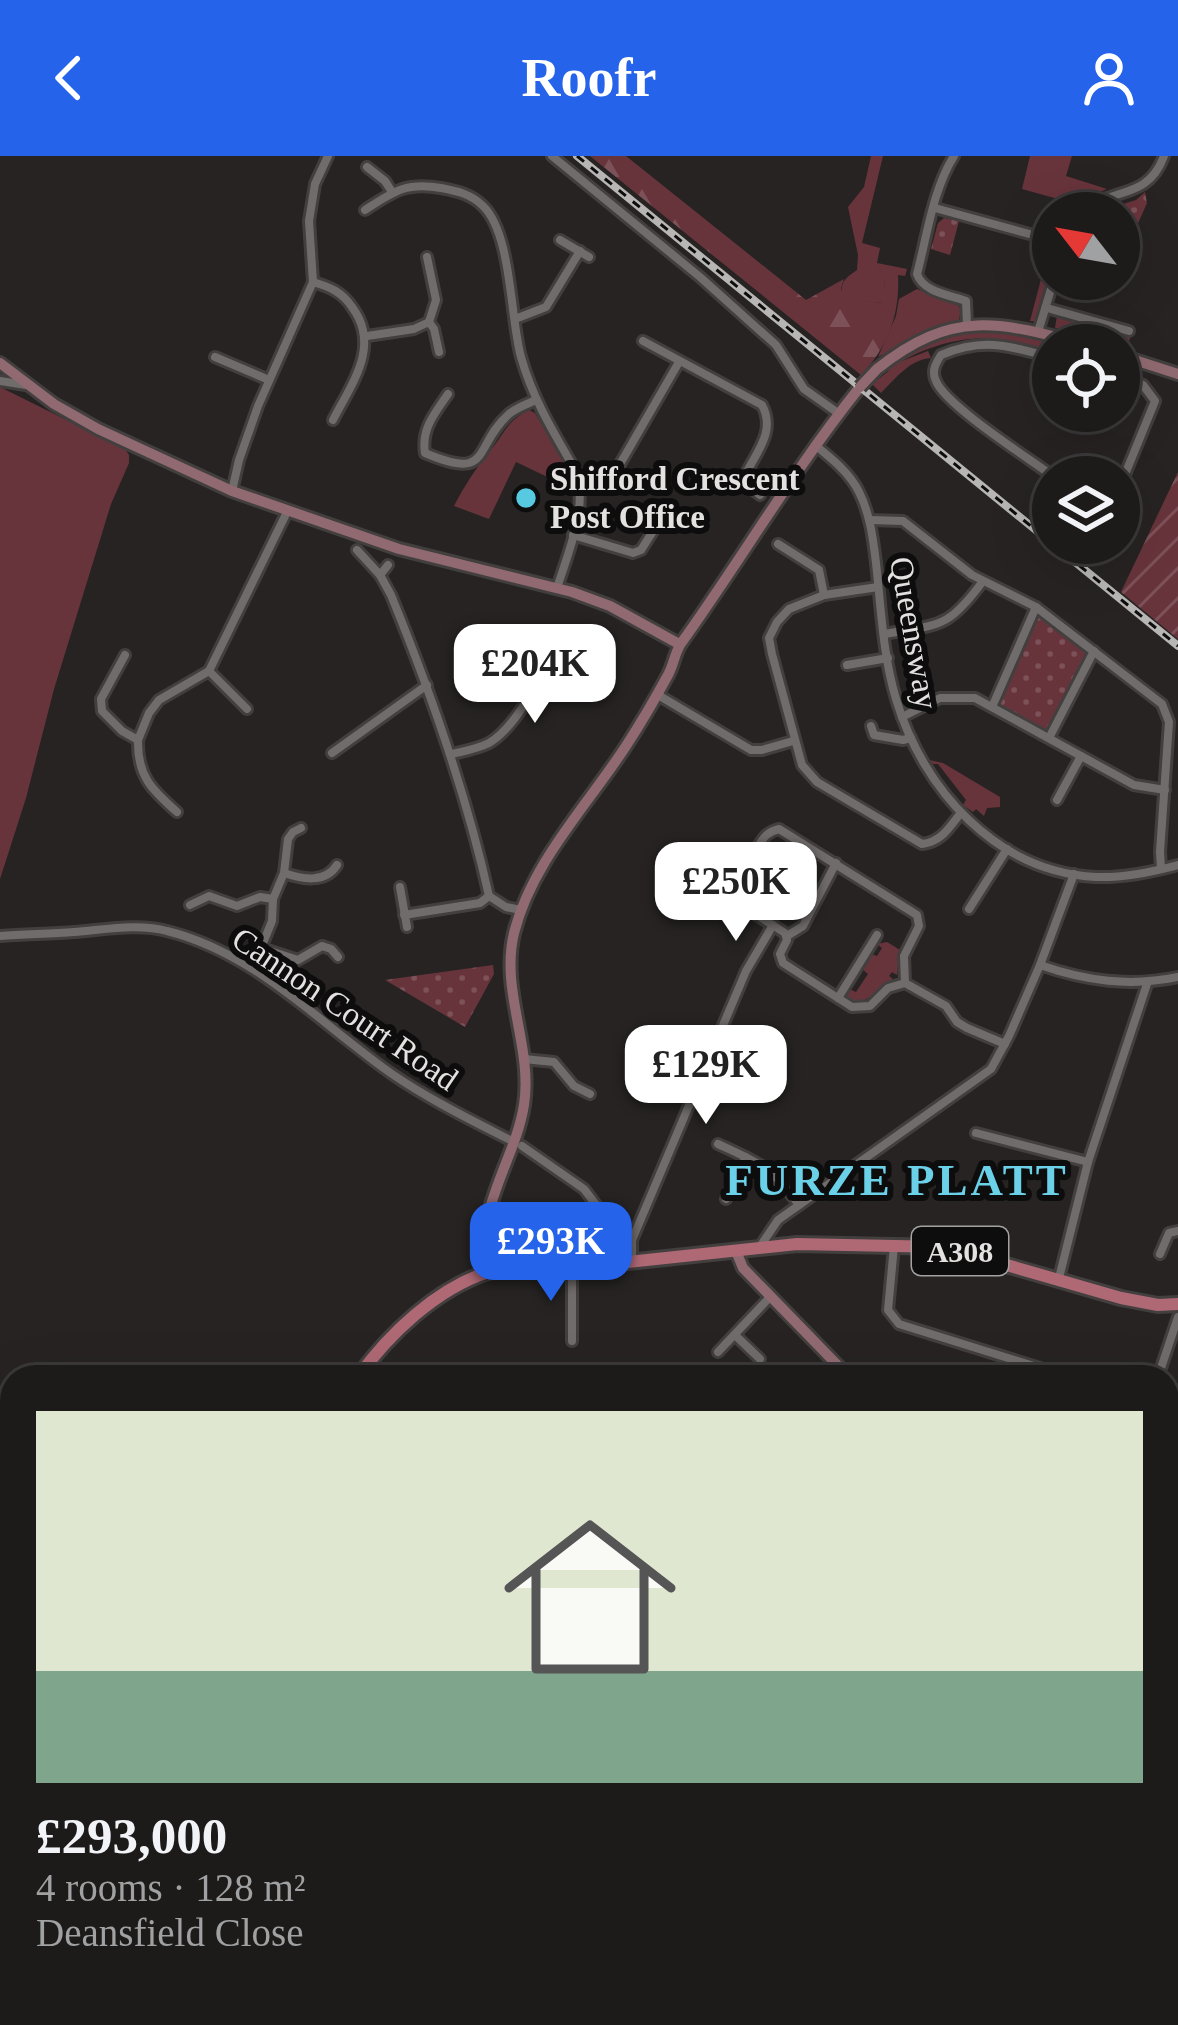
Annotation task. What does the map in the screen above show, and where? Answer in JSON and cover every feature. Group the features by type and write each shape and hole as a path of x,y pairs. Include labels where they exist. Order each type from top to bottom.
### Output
{"main road":[{"path":"490,1271 484,1235 490,1204 518,1144 524,1102 524,1059 509,964 520,910 532,883 658,694 679,644 855,393 905,346 937,332 967,325 1032,331"},
{"path":"1140,362 1178,374"},
{"path":"0,363 27,386 98,429 232,491 400,548 557,588 610,607 679,644"},
{"name":"A308","path":"368,1365 423,1310 490,1271 572,1268 797,1244 944,1246 1121,1298 1178,1304"},
{"path":"736,1251 743,1268 838,1365"}],"street":[{"path":"232,491 238,460 269,380 313,282 309,221 315,184 328,156"},
{"path":"552,156 776,345 804,389 838,413"},
{"path":"954,156 916,274 925,287 966,301 967,325"},
{"path":"1125,192 1152,179 1164,156"},
{"path":"367,167 392,192"},
{"path":"365,210 392,192 416,184 463,192 489,212 501,245 518,347 536,400 580,486 573,535 557,588"},
{"path":"934,208 1032,235"},
{"path":"515,319 546,307 584,254 560,240"},
{"path":"367,336 429,322 436,300 427,257"},
{"path":"416,272 430,269"},
{"path":"313,282 346,299 367,336 356,379 339,416"},
{"path":"1042,324 1049,300"},
{"path":"1047,308 1104,324"},
{"path":"429,322 439,352"},
{"path":"644,341 762,405 767,430 744,478"},
{"path":"1032,353 993,343 965,345 941,355 934,369 936,382 957,405 1032,461"},
{"path":"214,357 269,380"},
{"path":"580,486 616,471 679,362"},
{"path":"0,381 27,386"},
{"path":"1132,456 1155,401 1140,384"},
{"path":"448,394 434,405 422,438 422,456 466,465 481,453 508,415 536,400"},
{"name":"Queensway","path":"815,445 858,488 870,520 895,697 933,778 960,814 1007,849 1074,874 1098,877 1178,865"},
{"path":"734,472 760,495"},
{"path":"177,812 143,774 138,740 159,700 209,671 287,512"},
{"path":"573,535 633,553 641,550 662,517"},
{"path":"870,520 903,521 983,581 1036,607 1162,704 1169,722 1173,765 1165,790 1161,869"},
{"path":"778,544 819,570 824,595"},
{"path":"357,550 392,595 427,685 452,754 489,896 520,910"},
{"path":"380,575 388,565"},
{"path":"885,634 942,624 968,603 983,581"},
{"path":"878,587 824,595 790,609 777,622 769,638 793,741 802,765 817,782 922,844 941,837 960,814"},
{"path":"992,707 1036,607"},
{"path":"452,754 491,742 502,732 565,632"},
{"path":"1049,738 1094,651"},
{"path":"125,656 101,699 102,711 138,740"},
{"path":"847,665 888,658"},
{"path":"209,671 248,709"},
{"path":"332,753 427,685"},
{"path":"658,694 751,750 793,741"},
{"path":"902,717 940,698 975,698 1134,785 1165,790"},
{"path":"871,727 874,735 911,738"},
{"path":"1057,800 1081,756"},
{"path":"249,965 272,922 288,839 301,828"},
{"path":"787,936 730,898 725,889 737,866 775,829 916,915 919,926 904,956 905,983"},
{"path":"969,909 1007,849"},
{"path":"836,863 801,928 787,936 781,961 860,1009 870,1006 888,988 905,983 946,1006 957,1022 1005,1044"},
{"path":"284,873 306,880 333,872 337,865"},
{"path":"758,1249 778,1220 991,1070 1040,965 1074,874"},
{"path":"400,887 407,927"},
{"path":"190,905 209,896 236,906 260,897 273,899"},
{"path":"404,915 480,903 489,896"},
{"path":"632,1262 632,1240 752,960 773,925"},
{"name":"Cannon Court Road","path":"0,936 164,929 249,965 393,1074 518,1144 584,1189 616,1231 632,1240"},
{"path":"838,998 878,935"},
{"path":"261,948 298,960 322,946 338,957"},
{"path":"1040,965 1074,976 1147,984 1178,977"},
{"path":"1059,1278 1088,1162 1147,984"},
{"path":"524,1059 554,1062 574,1087 590,1094"},
{"path":"976,1133 1088,1162"},
{"path":"718,1144 769,1170 799,1205"},
{"path":"726,1199 746,1157"},
{"path":"1160,1254 1169,1233 1178,1231"},
{"path":"894,1246 888,1310 899,1324 1031,1365"},
{"path":"572,1268 572,1341"},
{"path":"718,1352 770,1297"},
{"path":"572,1313 587,1313"},
{"path":"1162,1365 1178,1317"},
{"path":"735,1334 760,1359"}],"green space":[{"path":"590,156 626,156 806,300 844,279 844,299 883,303 885,279 877,263 907,269 905,276 898,275 894,316 878,353 861,375"},
{"path":"871,156 883,156 862,243 880,248 877,263 885,278 884,303 843,300 842,294 844,282 857,270 848,207 864,187"},
{"path":"1030,156 1072,156 1066,176 1107,189 1033,192 1022,189"},
{"path":"1145,192 1147,203 1140,219 1140,196"},
{"path":"944,218 959,221 950,255 931,249"},
{"path":"917,289 958,305 959,320 878,357 899,299"},
{"path":"1036,300 1044,300 1038,322 1030,321"},
{"path":"1057,315 1090,324 1056,324"},
{"path":"985,329 1026,335 1032,337 1032,348 985,338 960,340 935,346 902,361 928,351 931,358 910,366 881,393 872,384 890,370 876,376 888,366 913,350 955,334"},
{"path":"0,387 125,449 129,463 111,504 0,879"},
{"path":"529,410 571,475 571,490 564,491 556,481 516,462 489,519 454,506 509,425"},
{"path":"1178,472 1178,639 1121,592 1134,564 1140,564 1140,552"},
{"path":"1038,613 1089,652 1048,731 998,705"},
{"path":"929,760 943,763 1000,797 1000,807 987,808 984,816 976,809 973,812 963,805 966,800 938,764"},
{"path":"887,942 900,950 897,975 892,972 893,979 856,1003 845,995 849,989 856,992 868,974 862,969 871,954 877,956 882,948 877,944"},
{"path":"493,965 494,974 465,1027 385,980"}],"railway":[{"path":"577,156 1178,646"}],"place":[{"name":"Shifford Crescent Post Office","path":"526,498"}],"district":[{"name":"FURZE PLATT","path":"897,1180"}]}
